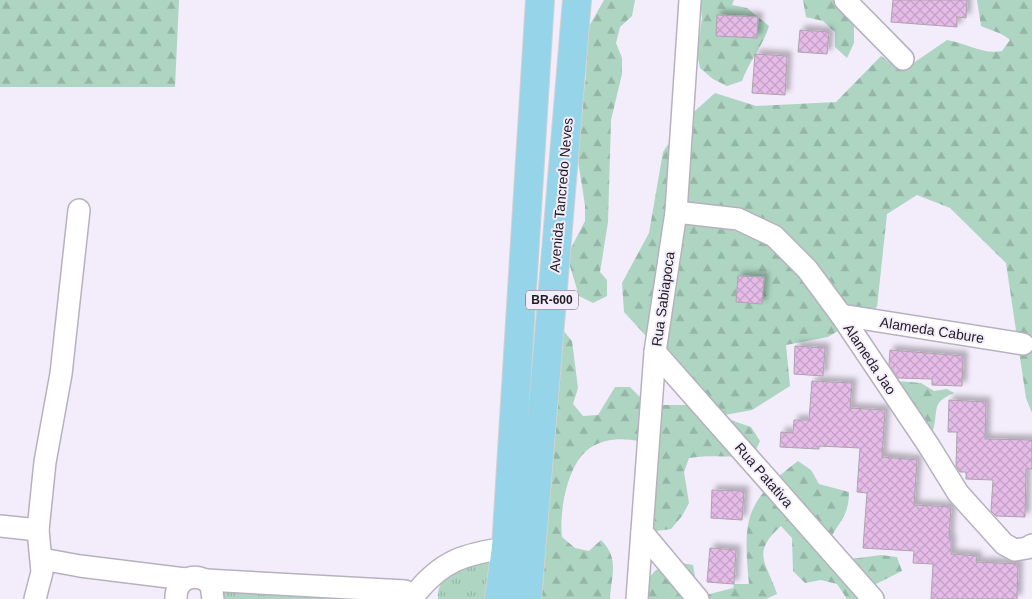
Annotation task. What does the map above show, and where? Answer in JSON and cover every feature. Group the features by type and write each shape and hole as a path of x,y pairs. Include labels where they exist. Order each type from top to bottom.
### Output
{"main road":[{"name":"BR-600","path":"499,599 506,548 540,0"},
{"name":"Avenida Tancredo Neves","path":"527,599 577,0"}],"street":[{"name":"Rua Sabiapoca","path":"637,599 655,352 676,212 690,0"},
{"path":"845,0 903,59"},
{"path":"35,599 41,582 42,558 38,530 45,462 61,374 79,210"},
{"name":"Alameda Jao","path":"676,212 738,218 774,236 807,269 841,315 958,493 1004,544 1015,550 1032,545"},
{"name":"Alameda Cabure","path":"841,315 1023,344"},
{"name":"Rua Patativa","path":"655,352 873,599"},
{"path":"0,526 38,530"},
{"path":"642,532 698,599"},
{"path":"42,558 201,586 409,595 447,563 471,553 506,548"},
{"path":"176,599 177,588 201,586"}],"green space":[{"path":"0,0 179,0 175,87 0,87"},
{"path":"604,0 635,0 632,16 620,27 616,43 622,58 622,74 611,120 608,222 600,272 607,280 607,296 593,303 579,296 570,266 570,250 585,221 585,205 575,142 586,78 587,30"},
{"path":"700,0 734,0 732,5 747,8 769,26 742,81 727,86 713,79 700,68 697,54 702,18"},
{"path":"803,0 860,0 854,11 854,43 847,58 835,47 835,32 823,21 806,17"},
{"path":"977,0 1032,0 1032,413 1026,398 1006,263 950,208 917,195 887,214 877,307 828,337 786,345 790,386 752,410 719,416 624,312 622,283 649,233 663,152 677,127 715,93 756,106 836,102 881,56 902,71 947,40 981,50 1002,51 1010,40 1000,33 981,26"},
{"path":"562,329 572,341 578,388 573,404 583,416 598,415 615,387 630,387 641,398 656,405 687,405 751,427 760,441 753,456 689,458 684,472 689,503 682,516 671,529 656,531 642,523 653,445 621,439 605,441 590,448 582,455 570,476 566,489 563,502 562,537 575,548 589,551 601,540 607,547 611,554 613,568 610,599 533,599"},
{"path":"897,381 921,383 934,391 947,389 954,393 941,400 938,404 933,430 925,430"},
{"path":"798,461 811,470 819,484 849,492 847,510 833,533 827,548 851,559 881,555 897,557 902,571 872,586 871,599 847,599 837,584 821,580 805,583 793,571 792,538 781,526 766,544 763,551 766,566 777,594 766,599 637,599 652,574 664,565 672,563 693,565 696,582 702,596 733,588 734,584 749,584 747,544 751,514 757,501 767,489 780,475"},
{"path":"494,559 491,599 438,599 439,589 449,575 466,566"},
{"path":"225,590 377,599 218,599 220,593"}],"building":[{"path":"893,0 967,0 966,18 957,17 957,27 891,22"},
{"path":"717,15 758,17 757,38 716,36"},
{"path":"800,30 829,32 827,54 798,52"},
{"path":"755,54 787,56 785,95 752,93"},
{"path":"738,276 764,277 762,304 736,302"},
{"path":"795,346 825,348 823,376 794,374"},
{"path":"890,350 963,356 962,386 932,385 932,379 898,378 889,365"},
{"path":"812,381 852,383 850,408 885,410 882,457 917,460 914,505 951,507 949,538 951,539 951,554 977,556 976,562 1018,564 1017,599 931,599 933,564 913,563 914,551 863,548 867,493 857,492 860,448 819,446 819,449 780,447 781,432 793,433 794,420 809,420"},
{"path":"949,400 986,402 985,439 1032,440 1032,469 1026,469 1025,517 996,516 991,511 993,480 966,479 966,472 960,472 956,466 957,432 948,432"},
{"path":"712,490 744,491 742,520 711,518"},
{"path":"710,548 736,550 734,584 707,582"}]}
